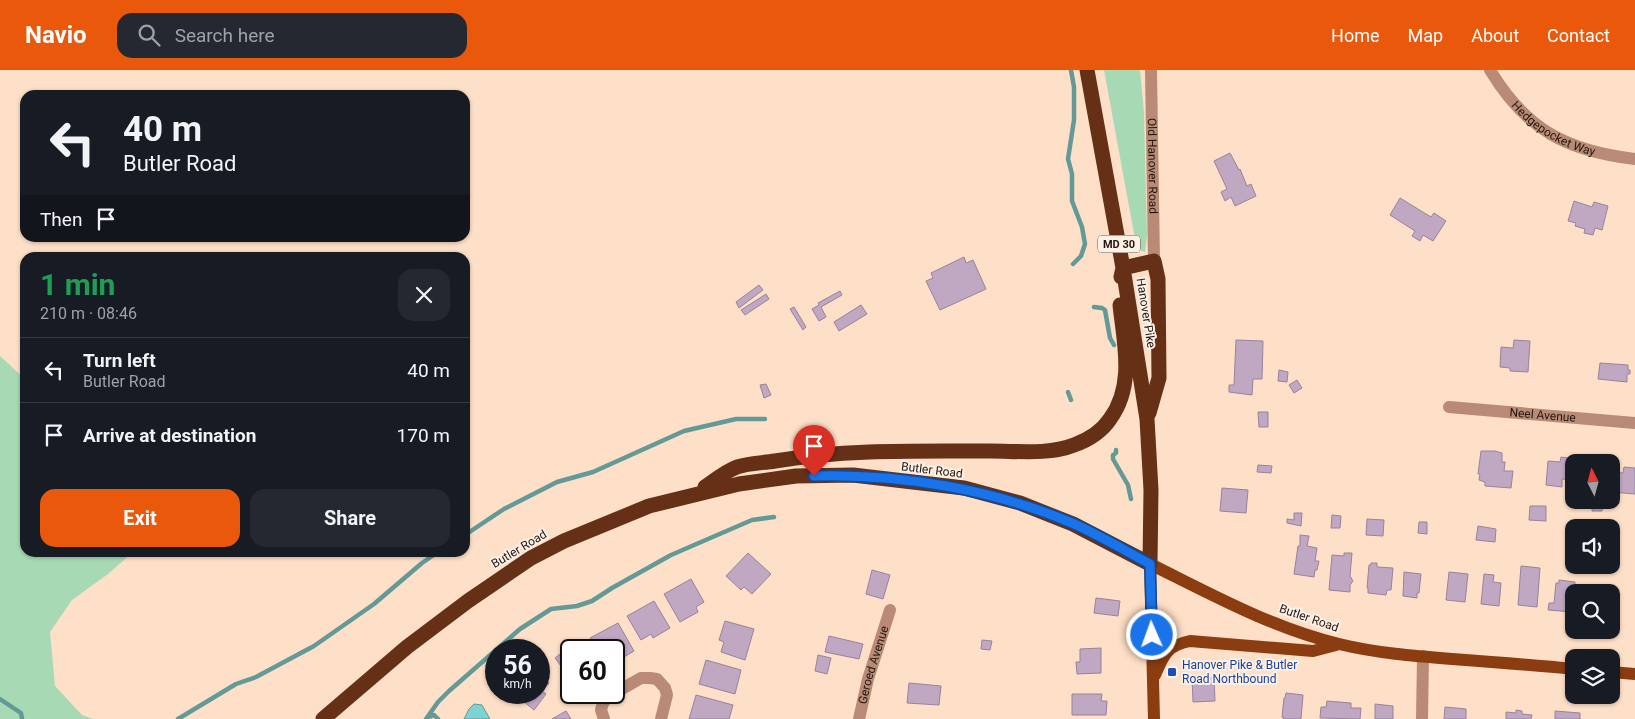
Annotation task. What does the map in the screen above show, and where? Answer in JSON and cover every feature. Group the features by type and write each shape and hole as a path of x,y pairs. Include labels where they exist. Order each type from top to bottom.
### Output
{"highway":[{"name":"Hanover Pike","path":"1087,70 1123,268 1147,419 1151,490 1150,564"},
{"path":"693,494 738,467 801,457 913,451 1044,450 1074,446 1101,429 1110,419 1124,390 1126,357 1118,293 1123,268 1154,262 1158,279 1159,378 1147,419"},
{"name":"Butler Road","path":"323,719 407,647 468,601 531,558 564,540 631,512 693,494 739,484 796,476 853,475 964,488 1020,503 1073,524 1150,564"}],"main road":[{"name":"Butler Road","path":"1150,564 1241,609 1309,636 1338,644 1359,649 1423,656 1565,667"},
{"name":"MD 30","path":"1150,564 1154,719"},
{"path":"1154,680 1168,650 1173,646 1190,641 1313,651 1338,644"},
{"path":"1620,673 1635,674"}],"street":[{"name":"Old Hanover Road","path":"1151,70 1154,262"},
{"name":"Hedgepocket Way","path":"1490,70 1507,97 1547,132 1588,151 1635,159"},
{"name":"Neel Avenue","path":"1449,407 1635,423"},
{"name":"Geroed Avenue","path":"859,719 868,679 890,610"},
{"path":"1422,719 1423,656"},
{"path":"604,719 601,710 603,703 608,697 641,678 657,679 665,688 667,695 661,719"}],"green space":[{"path":"1104,70 1140,70 1144,112 1147,236 1145,252 1139,250 1135,239"},
{"path":"0,356 20,374 20,557 127,557 108,574 72,600 50,632 55,686 82,715 93,719 0,719"}],"water":[{"path":"474,704 482,705 490,719 464,719"}],"building":[{"path":"1230,153 1240,169 1247,186 1251,184 1256,196 1235,206 1231,197 1225,201 1221,192 1227,189 1214,161"},
{"path":"1400,198 1431,217 1434,213 1446,221 1433,241 1423,235 1420,241 1412,236 1415,231 1390,215"},
{"path":"1574,201 1592,207 1594,202 1608,206 1602,230 1595,228 1593,235 1584,233 1585,229 1575,226 1576,223 1568,221"},
{"path":"964,257 966,263 973,260 986,289 940,310 926,281 933,278 931,273"},
{"path":"759,285 763,290 739,308 736,302"},
{"path":"840,291 842,295 821,307 826,317 819,321 812,309 819,305 818,303"},
{"path":"766,294 769,299 745,315 741,310"},
{"path":"861,305 867,314 839,331 834,322"},
{"path":"794,307 806,327 803,330 790,309"},
{"path":"1236,340 1263,341 1262,379 1253,379 1252,395 1229,392 1229,385 1234,385"},
{"path":"1514,340 1530,341 1528,372 1510,371 1510,368 1500,367 1501,347 1513,348"},
{"path":"1600,363 1628,365 1630,374 1627,374 1627,382 1598,379"},
{"path":"1279,370 1288,372 1287,382 1278,381"},
{"path":"1297,380 1302,388 1294,393 1289,385"},
{"path":"766,384 771,395 764,398 760,385"},
{"path":"1258,412 1268,412 1268,427 1259,427"},
{"path":"1481,451 1502,453 1502,462 1505,462 1504,471 1513,471 1511,488 1485,486 1485,482 1479,480"},
{"path":"1561,457 1565,458 1565,479 1562,479 1562,487 1546,485 1548,461 1560,462"},
{"path":"1258,465 1272,466 1271,473 1257,472"},
{"path":"1624,467 1635,468 1635,494 1620,493 1620,473 1623,473"},
{"path":"1222,488 1248,490 1246,513 1220,511"},
{"path":"1530,506 1546,506 1546,521 1529,520"},
{"path":"1592,509 1602,509 1602,511 1592,511"},
{"path":"1294,513 1302,513 1301,526 1287,523 1287,519 1294,520"},
{"path":"1332,515 1341,516 1340,528 1331,528"},
{"path":"1367,519 1384,520 1383,536 1366,535"},
{"path":"1419,522 1427,522 1427,534 1418,533"},
{"path":"1478,526 1496,529 1495,542 1476,540"},
{"path":"1300,535 1309,536 1307,546 1317,548 1315,561 1319,561 1314,577 1294,574 1298,546 1300,546"},
{"path":"748,553 771,574 752,594 744,587 741,590 726,576"},
{"path":"1344,553 1352,553 1350,576 1353,581 1350,585 1350,592 1329,590 1332,555 1344,556"},
{"path":"1377,563 1377,567 1393,568 1391,590 1387,590 1386,595 1368,593 1369,565"},
{"path":"1521,566 1540,568 1537,607 1518,605"},
{"path":"872,570 890,575 883,599 866,594"},
{"path":"1404,572 1421,574 1417,598 1403,596"},
{"path":"1449,572 1468,574 1465,602 1446,600"},
{"path":"1484,574 1494,575 1493,582 1501,583 1499,606 1481,604"},
{"path":"691,579 704,602 696,607 698,612 680,622 664,594"},
{"path":"1559,580 1575,582 1575,584 1565,584 1565,611 1548,610 1549,603 1554,603 1556,583 1559,583"},
{"path":"1096,598 1120,601 1118,616 1094,613"},
{"path":"654,601 670,628 653,638 651,634 641,640 627,616"},
{"path":"725,621 754,629 745,660 721,652 724,642 719,640"},
{"path":"618,623 634,651 625,656 625,639 590,638"},
{"path":"829,636 863,644 859,659 825,652"},
{"path":"982,640 992,641 990,650 981,649"},
{"path":"1101,648 1101,673 1077,674 1076,662 1080,662 1080,649"},
{"path":"560,654 560,665 555,658"},
{"path":"818,655 831,658 827,674 815,671"},
{"path":"706,660 741,670 735,694 699,684"},
{"path":"1214,677 1215,701 1193,702 1192,678"},
{"path":"909,683 941,686 939,705 907,703"},
{"path":"1286,693 1303,695 1301,719 1283,719"},
{"path":"1072,694 1102,694 1101,701 1107,701 1106,715 1072,715"},
{"path":"696,695 733,705 729,719 689,719"},
{"path":"1327,701 1351,703 1351,708 1361,708 1360,719 1320,718 1321,707 1326,707"},
{"path":"527,704 538,704 534,710"},
{"path":"1375,704 1393,706 1393,719 1375,719"},
{"path":"1445,707 1466,709 1466,719 1444,719"},
{"path":"1516,710 1522,711 1522,714 1532,715 1531,719 1506,719 1506,712 1516,713"},
{"path":"566,711 571,719 552,719"},
{"path":"1555,711 1580,713 1580,719 1555,719"}],"waterway":[{"path":"1071,70 1074,87 1074,120 1068,159 1072,174 1072,201 1082,227 1085,244 1081,256 1073,264"},
{"path":"1094,307 1105,310 1110,338 1114,345"},
{"path":"1068,392 1071,400"},
{"path":"470,532 504,509 557,482 593,472 684,431 736,419 765,419"},
{"path":"1116,450 1113,459 1128,485 1131,499"},
{"path":"426,719 438,702 449,691 520,629 551,609 577,606 592,601 671,555 752,520 774,517"},
{"path":"178,719 236,684 256,677 314,646 374,604 431,557"},
{"path":"0,699 21,713 22,719"},
{"path":"429,717 434,715 438,719"}],"place":[{"name":"Hanover Pike & Butler Road Northbound","path":"1172,672"}],"route":[{"path":"814,476 853,475 964,488 1020,503 1073,524 1150,564 1152,635"}]}
